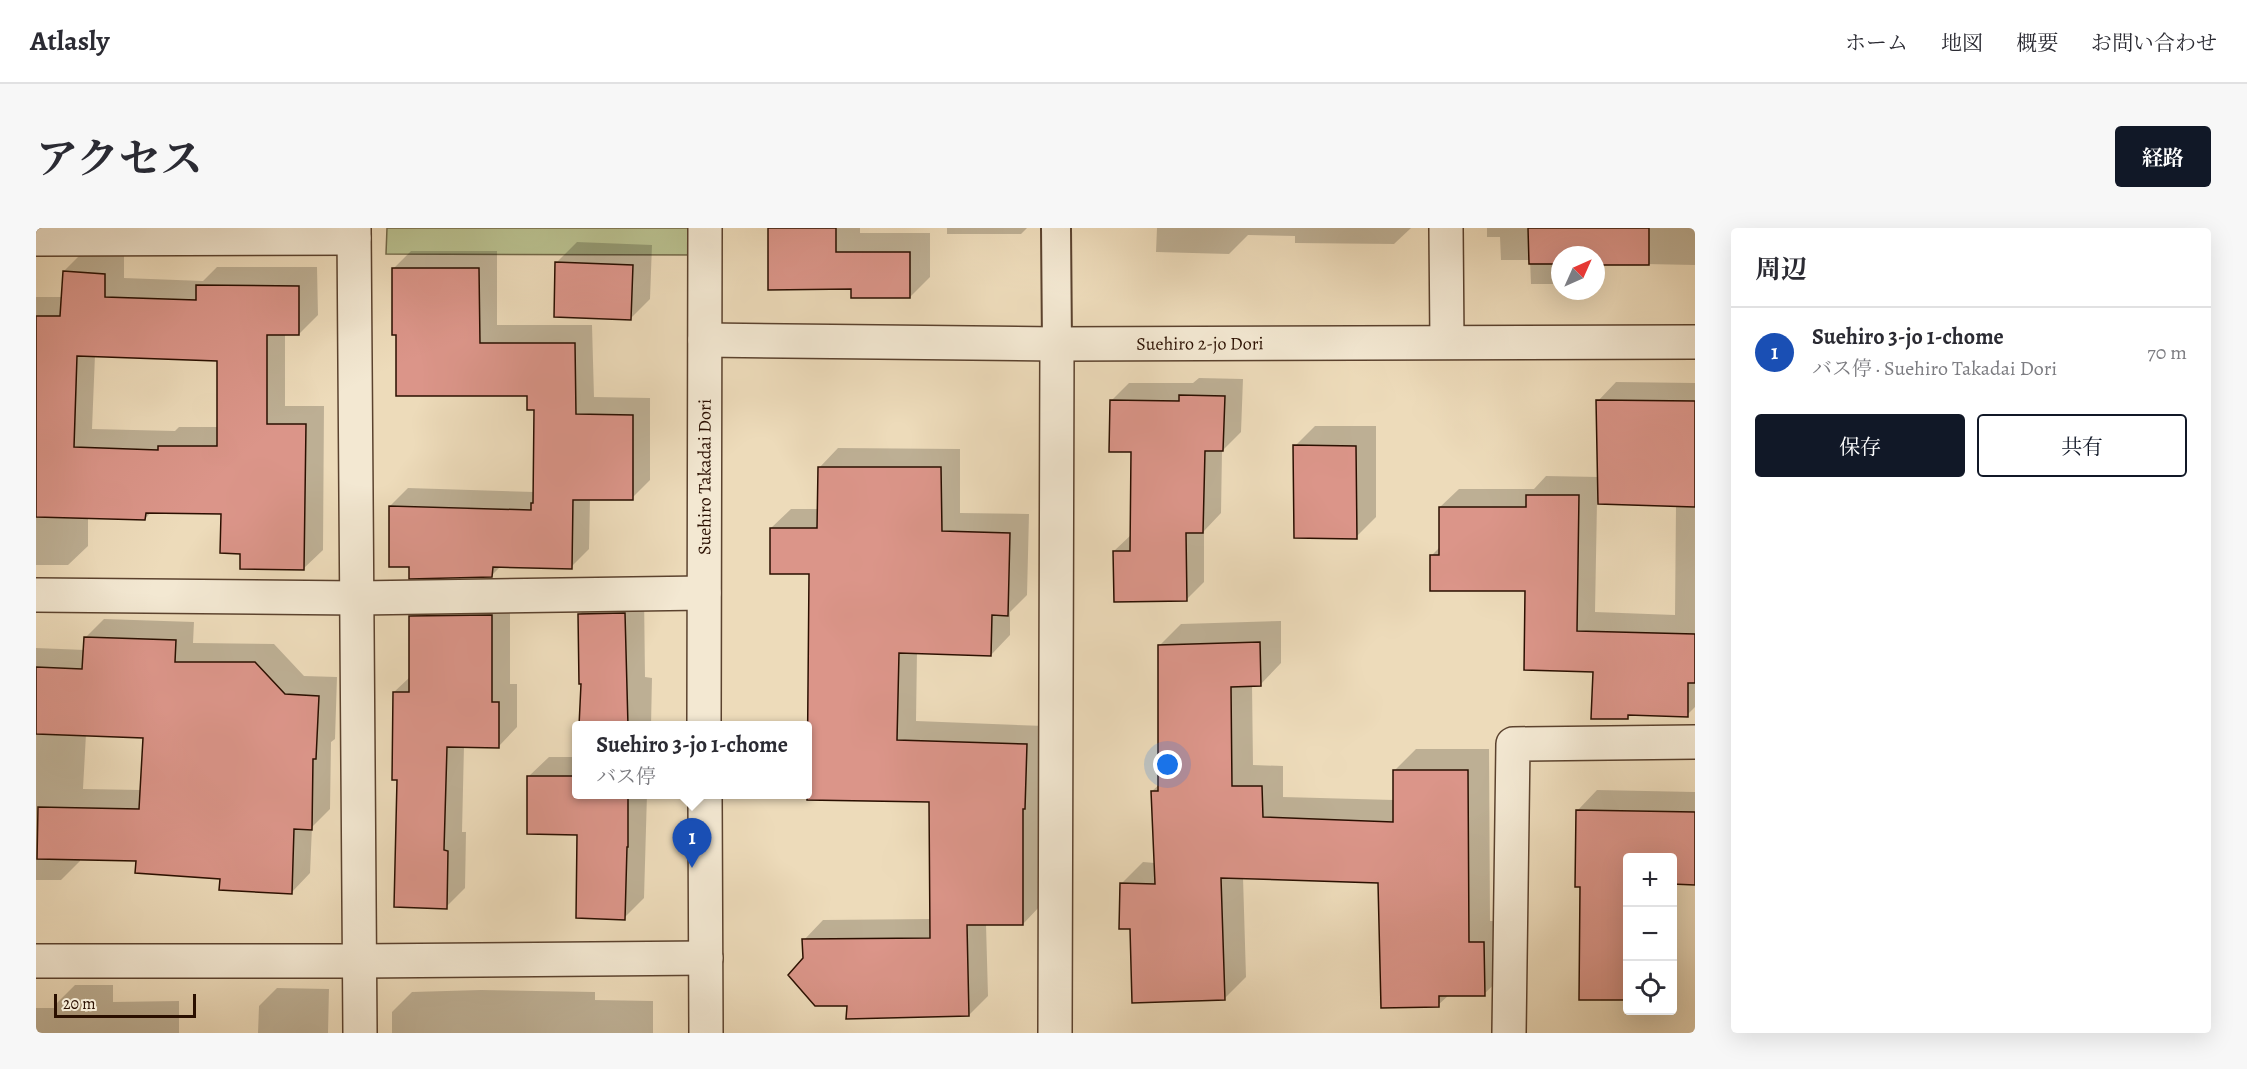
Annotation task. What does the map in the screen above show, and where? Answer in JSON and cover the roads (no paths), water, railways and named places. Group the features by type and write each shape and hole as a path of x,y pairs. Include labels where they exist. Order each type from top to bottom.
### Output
{"street":[{"name":"Suehiro Takadai Dori","path":"704,721 705,228"},
{"path":"1446,228 1447,342"},
{"path":"36,239 354,233 360,1033"},
{"name":"Suehiro 2-jo Dori","path":"705,340 1057,344 1695,342"},
{"path":"1055,1033 1057,344"},
{"path":"36,595 358,598 704,593"},
{"path":"1509,1033 1513,744 1695,742"},
{"path":"705,799 706,1033"},
{"path":"36,961 706,958"}],"lane":[{"path":"1056,228 1057,344"}],"place":[{"name":"Suehiro 3-jo 1-chome","path":"692,868"}]}
